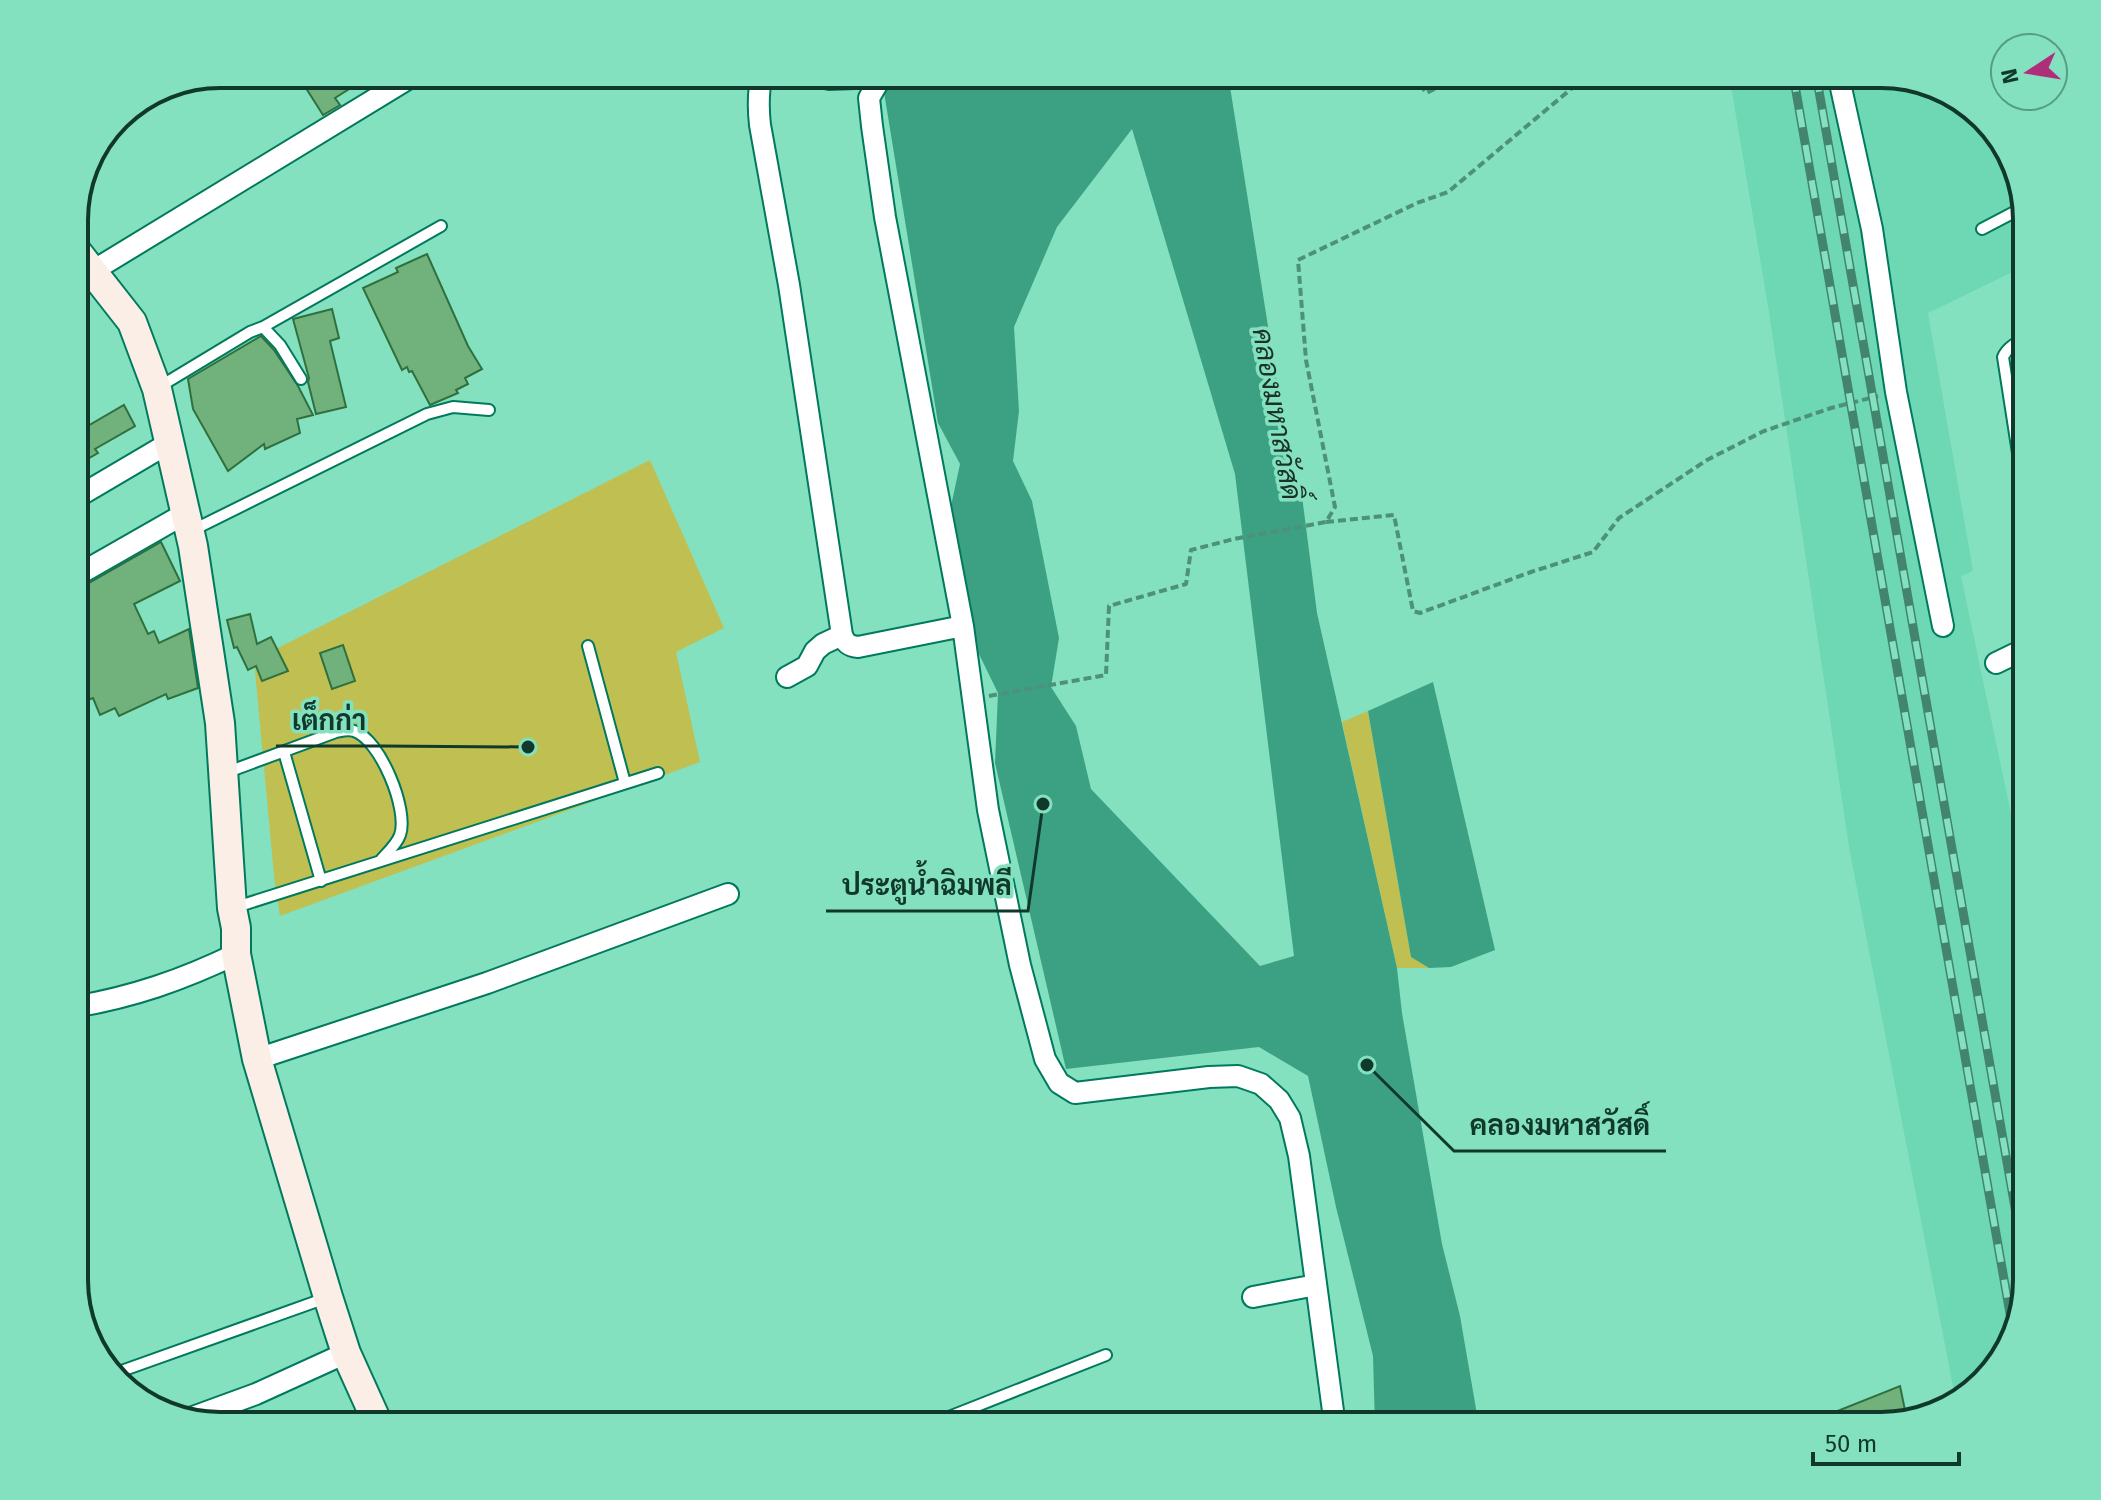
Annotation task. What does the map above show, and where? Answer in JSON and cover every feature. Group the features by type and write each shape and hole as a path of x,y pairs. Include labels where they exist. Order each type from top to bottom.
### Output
{"street":[{"path":"91,272 393,88"},
{"path":"759,88 760,125 789,285 844,641 858,647 963,626"},
{"path":"875,88 869,98 885,217 963,626 988,810 1020,965 1045,1059 1059,1083 1075,1093 1238,1076 1261,1084 1279,1100 1290,1118 1299,1156 1333,1412"},
{"path":"1841,88 1872,229 1896,392 1943,626"},
{"path":"88,268 132,322 157,389 188,522 220,723 236,954 257,1059 346,1353 373,1412"},
{"path":"88,491 169,443"},
{"path":"88,570 188,522"},
{"path":"787,677 807,666 823,644 842,635"},
{"path":"1996,663 2013,655"},
{"path":"257,1059 487,983 728,894"},
{"path":"88,1005 113,1001 175,982 236,954"},
{"path":"1253,1297 1316,1285"},
{"path":"209,1411 256,1394 346,1353"}],"lane":[{"path":"1982,229 2013,213"},
{"path":"157,389 250,332 441,226"},
{"path":"263,327 280,345 301,379"},
{"path":"2013,345 2003,357 2013,422"},
{"path":"188,522 427,414 453,407 489,410"},
{"path":"588,646 625,783"},
{"path":"224,774 336,732 354,731 367,740 391,773 401,808 400,835 380,862"},
{"path":"284,752 321,881"},
{"path":"232,908 658,773"},
{"path":"124,1370 328,1297"},
{"path":"961,1412 1106,1355"}],"path":[{"path":"1326,522 1335,507 1306,360 1298,260 1417,203 1448,192 1572,88"},
{"path":"990,695 1106,675 1109,606 1186,584 1191,550 1311,524 1394,515 1413,611 1420,613 1593,552 1619,518 1707,460 1764,431 1831,408 1896,392"}],"shaded area":[{"path":"1731,88 1881,88 1906,91 1947,106 1961,115 1986,140 1999,162 2012,203 2013,272 1928,313 1973,571 1961,576 2013,823 2013,1280 2006,1322 1995,1346 1974,1373 1954,1389 1849,847 1769,312"},
{"path":"650,460 724,628 676,652 700,762 280,916 254,660"},
{"path":"1368,711 1411,956 1429,968 1397,968 1342,722"}],"water":[{"path":"883,88 1230,88 1277,383 1302,496 1317,613 1397,968 1442,1244 1460,1316 1477,1412 1375,1412 1373,1356 1308,1076 1259,1047 1066,1069 995,763 998,693 976,648 951,506 960,464 938,423","holes":["1132,129 1235,474 1294,956 1260,966 1091,789 1076,726 1051,687 1059,638 1032,501 1013,461 1019,411 1014,327 1057,227"]},
{"path":"1433,682 1495,950 1451,967 1429,968 1411,957 1368,711"}],"building":[{"path":"306,88 351,88 335,98 340,105 323,115"},
{"path":"427,254 468,346 482,369 465,378 468,384 456,390 458,393 430,405 412,371 409,372 407,367 402,370 363,288"},
{"path":"332,309 339,338 330,341 346,407 316,414 293,319"},
{"path":"261,336 298,386 313,415 297,419 300,433 265,449 264,444 228,471 193,409 188,379"},
{"path":"124,405 135,426 95,449 98,453 88,459 88,426"},
{"path":"161,542 180,581 134,604 148,634 154,631 159,643 189,629 198,688 168,699 166,694 119,716 115,708 100,715 93,698 88,700 88,583"},
{"path":"250,614 257,644 271,637 288,671 262,681 256,666 248,670 237,647 234,648 227,620"},
{"path":"343,645 355,681 332,689 320,653"},
{"path":"1900,1386 1905,1409 1835,1412"}],"railway":[{"path":"1795,88 2009,1309"},
{"path":"1818,88 2013,1196"}],"place":[{"name":"เต็กก่า","path":"528,747"},
{"name":"ประตูน้ำฉิมพลี","path":"1043,804"},
{"name":"คลองมหาสวัสดิ์","path":"1367,1065"}]}
